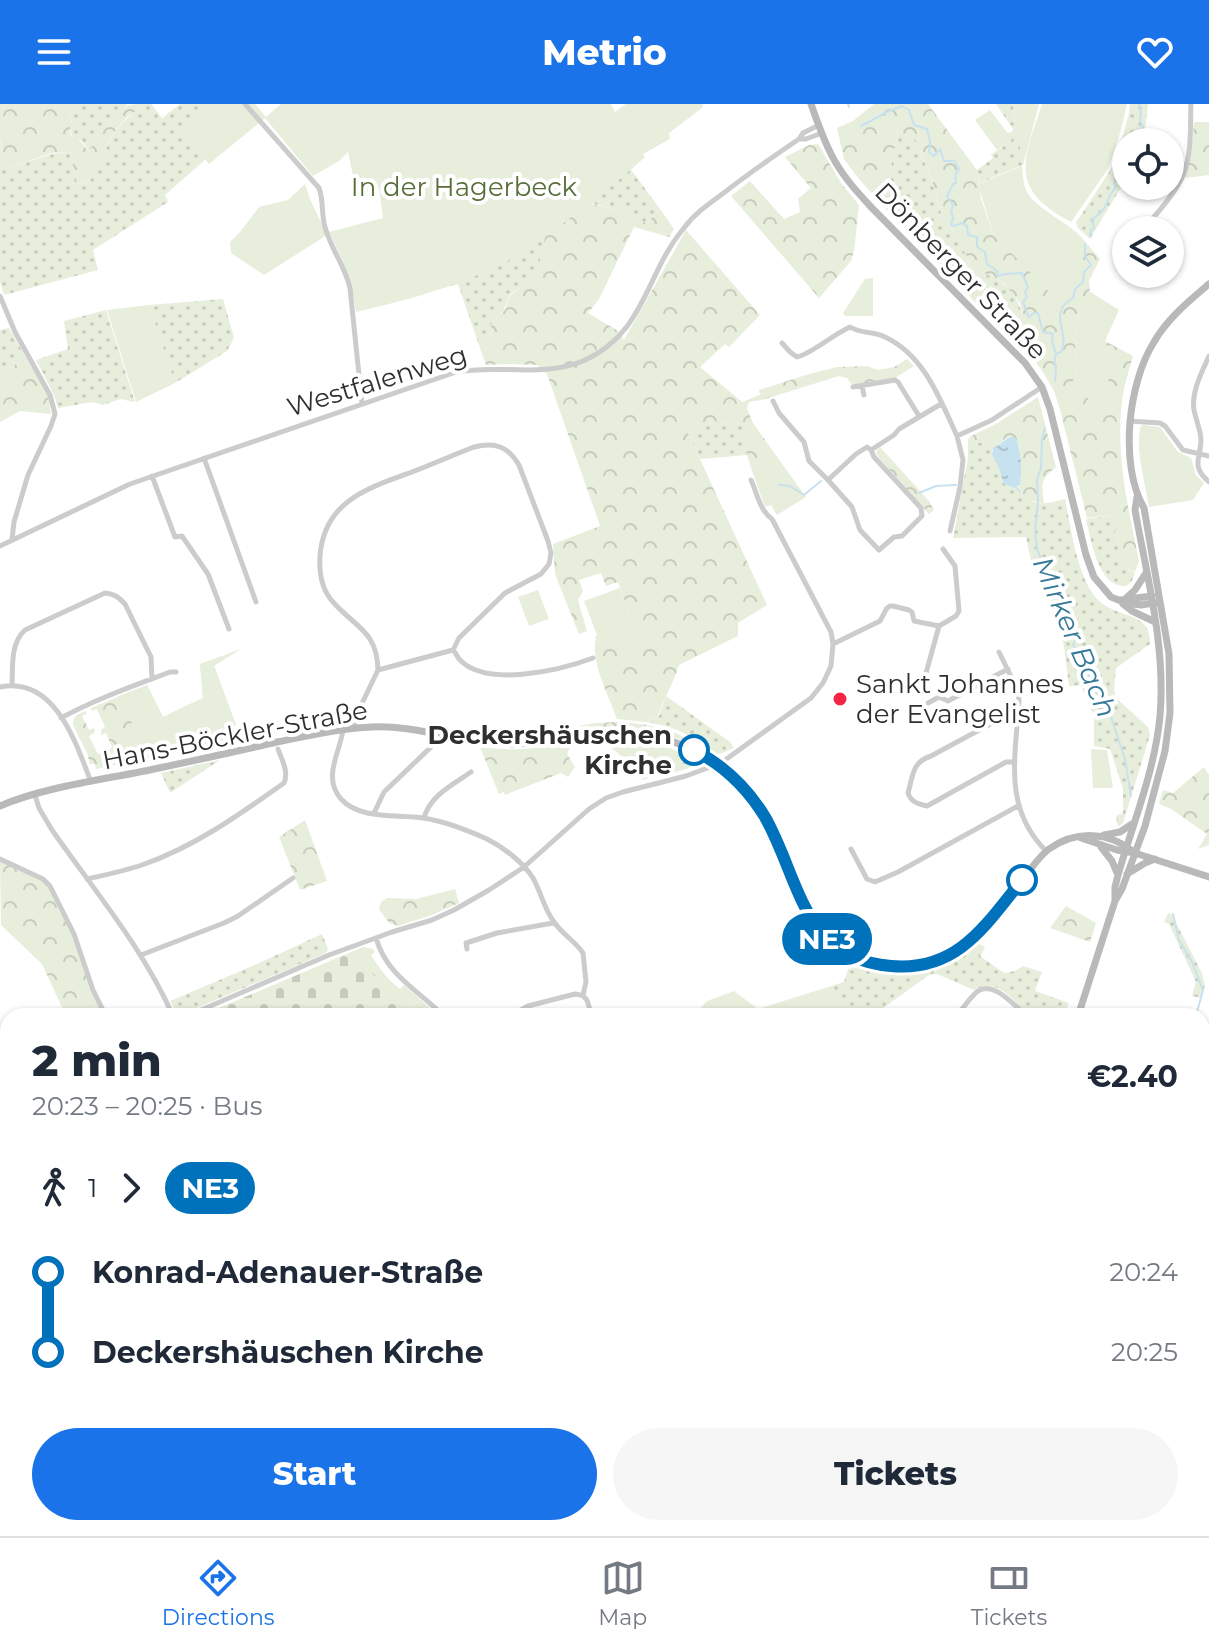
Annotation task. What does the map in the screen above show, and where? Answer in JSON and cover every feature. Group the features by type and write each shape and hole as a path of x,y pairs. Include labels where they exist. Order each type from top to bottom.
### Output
{"street":[{"path":"245,104 319,188 325,226 350,288 362,404"},
{"name":"Dönberger Straße","path":"811,104 836,163 858,192 1016,354 1042,387 1089,566 1098,584 1111,597 1155,622"},
{"path":"1155,216 1184,173 1191,131 1191,104"},
{"name":"Westfalenweg","path":"0,546 152,476 467,370 553,369 596,354 622,334 636,314 685,226 701,210 803,133 820,129"},
{"path":"1079,1008 1115,901 1122,889 1126,848 1151,764 1159,718 1161,670 1155,622 1156,599 1146,573 1135,510 1137,497 1130,457 1129,421 1136,387 1154,341 1183,307 1209,284"},
{"path":"0,296 15,332 50,395 55,414 28,475 12,540"},
{"path":"782,343 797,357 806,355 850,327 858,332 878,334 897,343 914,357 928,376 957,436 963,460 950,531"},
{"path":"1209,356 1194,396 1201,442 1198,467 1209,482"},
{"path":"853,387 895,380 919,416"},
{"path":"862,386 864,395"},
{"path":"957,436 992,420 1042,387"},
{"path":"773,401 779,413 804,442 809,461 852,507 860,530 877,549 894,537 902,536 920,518 922,510 867,447 828,480"},
{"path":"871,450 941,404"},
{"path":"1129,421 1160,423 1183,450 1209,456"},
{"path":"355,728 354,720 378,670 377,655 370,637 334,603 322,582 322,543 334,515 359,492 474,447 491,444 508,451 519,465 548,541 551,559 546,570 505,593 459,638 453,650 378,670"},
{"path":"204,458 256,602"},
{"path":"152,476 175,537 182,536 208,574 229,629"},
{"path":"206,1008 329,955 454,910 524,867 589,809 606,798 717,764 811,698 831,666 833,644 826,620 772,519 767,517 751,480"},
{"path":"1122,875 1135,853 1160,773 1169,727 1171,667 1156,599 1144,508 1137,497"},
{"path":"833,644 880,621 890,606 909,610 914,621 939,626 956,616 961,610 955,566 943,549"},
{"path":"1121,600 1135,590 1146,573"},
{"path":"12,685 18,636 105,593 120,598 125,604 151,657 152,679"},
{"path":"1121,600 1133,605 1156,599"},
{"path":"923,684 939,626"},
{"path":"453,650 470,667 497,674 546,671 593,658"},
{"path":"999,652 1017,689 1014,787 1018,806 1046,851"},
{"path":"928,703 939,697 948,701 1008,669"},
{"path":"61,718 85,705 176,672"},
{"path":"0,687 12,685 29,689 43,697 61,718 78,746 91,782"},
{"path":"1015,762 1006,762 927,806 918,804 908,793 916,764 921,759 1009,714 1018,713"},
{"name":"Hans-Böckler-Straße","path":"0,806 91,782 355,728 391,727 513,744 602,731 636,731 683,745 717,764 736,781 765,817 805,910 820,932 845,953 873,964 913,967 935,962 959,950 978,935 1046,851 1064,840 1091,834 1102,835 1126,848"},
{"path":"343,730 332,772 333,786 340,798 362,811 424,818 451,825 489,840 524,867 533,877 554,922 583,953 586,982 583,995"},
{"path":"374,813 384,792 431,747 435,734"},
{"path":"87,879 139,866 174,852 252,806 286,779 278,749"},
{"path":"424,818 432,800 471,772"},
{"path":"35,795 52,830 141,955 169,1008"},
{"path":"851,849 867,879 875,882 883,880 1018,806"},
{"path":"1102,835 1120,832 1134,822"},
{"path":"1080,837 1126,848 1209,877"},
{"path":"1096,843 1104,849 1122,875"},
{"path":"0,859 43,879 50,886 74,934 102,1008"},
{"path":"1122,875 1155,859"},
{"path":"141,955 238,916 293,878"},
{"path":"467,949 466,943 497,933 554,922"},
{"path":"376,938 382,956 396,974 435,1008"},
{"path":"963,1008 979,990 990,988 1018,1008"},
{"path":"524,1008 575,994 583,995 589,1008"}],"green space":[{"path":"0,104 69,104 71,136 77,137 89,152 114,114 126,106 146,104 118,126 91,179 77,184 70,152 51,153 11,167 3,160"},
{"path":"69,104 128,104 105,125 89,152 78,138 72,136"},
{"path":"146,104 151,104 162,118 180,104 244,104 206,159 165,195 168,202 93,250 98,270 4,295 0,282 0,141 3,160 11,167 51,154 70,152 78,184 91,179 119,126"},
{"name":"In der Hagerbeck","path":"211,104 255,104 266,117 281,104 611,104 615,112 626,104 703,104 669,133 670,139 643,154 645,157 614,184 524,252 442,288 356,312 346,271 329,232 383,218 379,188 357,195 348,152 313,176 265,118 209,164 179,127"},
{"path":"874,104 928,104 977,170 981,199 993,234 1033,273 1083,239 1100,259 1089,281 1090,289 1078,317 1075,347 1077,376 1112,363 1105,341 1133,356 1123,397 1120,430 1125,487 1139,561 1135,572 1129,570 1120,551 1113,515 1087,518 1059,406 1054,391 1031,356 1020,303 1004,283 970,269 956,234 942,216 916,140 898,131 883,206 844,159 837,128 853,121"},
{"path":"996,104 1013,104 1023,165 979,183 977,170 1012,139 1007,133 1013,129"},
{"path":"1013,104 1039,104 1023,165"},
{"path":"1042,104 1127,104 1121,128 1112,128 1112,157 1108,169 1071,222 1037,198 1029,185 1026,158"},
{"path":"1130,104 1148,104 1145,128 1125,128"},
{"path":"990,110 1012,139 997,150 975,120"},
{"path":"1194,122 1209,122 1209,175 1185,178 1191,156"},
{"path":"898,131 916,140 942,216 956,234 970,269 1000,281 1017,300 1031,356 910,233 912,222 912,228 913,200 912,220 908,222 907,230 883,206"},
{"path":"604,133 660,209 647,223 637,220 631,213 551,193"},
{"path":"818,144 841,183 859,205 851,261 819,298 731,196 750,181 784,219 800,212 798,199 811,188 785,157"},
{"path":"1022,166 1025,186 1032,198 1083,239 1078,274 1058,301 993,234 978,184"},
{"path":"1112,167 1113,200 1090,239 1076,223"},
{"name":"In der Hagerbeck","path":"305,184 327,235 264,275 231,253 230,242 259,207 288,200"},
{"path":"551,194 631,213 637,220 647,223 660,209 674,229 669,237 634,227 599,299 588,313 618,331 624,340 686,230 760,315 729,347 725,344 700,367 742,402 760,395 759,390 837,367 867,366 878,370 894,367 907,359 914,366 895,378 852,385 847,378 839,376 749,402 747,408 753,423 775,454 751,468 746,427 713,421 688,433 767,605 738,623 738,636 679,665 658,716 646,722 617,719 597,666 597,635 632,621 618,582 606,586 601,573 579,580 583,591 578,600 587,631 579,634 555,574 553,544 600,526 547,374 537,365 486,365 479,345 488,339 492,322 505,310 510,295 537,275 550,214 422,279 425,294 392,303 397,281 407,268"},
{"path":"550,215 537,276 510,294 504,310 492,322 488,339 479,345 458,284 425,293 423,280"},
{"path":"873,278 873,316 845,316 843,313 865,279"},
{"path":"1089,291 1119,310 1105,341 1112,362 1102,413 1072,382 1077,376 1075,347 1078,317"},
{"path":"223,299 234,338 227,351 175,383 149,305"},
{"path":"149,305 175,383 136,402 107,310"},
{"path":"106,310 135,402 120,399 103,405 92,402 58,408 36,360 68,349 64,321"},
{"path":"9,328 28,361 17,363 0,379 0,330"},
{"path":"28,361 48,395 51,414 20,411 0,422 0,379 17,363"},
{"path":"1038,397 1056,467 1043,483 1044,504 1026,499 1018,487 1021,476 1019,445 1006,438 996,447 968,439"},
{"path":"713,421 747,427 747,455 700,459 688,433"},
{"path":"1141,426 1160,427 1178,452 1191,458 1196,475 1204,483 1193,500 1149,507 1139,444"},
{"path":"968,439 996,447 992,455 1004,484 1018,487 1028,499 1050,503 1065,499 1076,552 1091,591 1106,606 1139,621 1149,633 1150,644 1116,668 1115,697 1148,727 1150,735 1123,823 1118,827 1116,816 1123,813 1123,789 1110,749 1094,746 1094,717 1081,685 1069,686 1064,646 1048,590 1031,560 1026,537 953,538 968,458"},
{"path":"880,447 929,501 934,510 929,514 878,457 876,452"},
{"path":"775,454 806,497 777,515 771,505 765,507 751,468"},
{"path":"1113,515 1120,551 1129,570 1135,573 1126,586 1116,585 1102,571 1093,550 1086,519"},
{"path":"620,588 641,636 607,649 601,633 597,635 584,601"},
{"path":"538,590 549,619 529,626 518,597"},
{"path":"241,649 214,666 236,725 224,730 230,746 214,744 96,769 95,764 90,764 73,725 76,716 85,711 87,714 82,716 89,730 95,730 89,736 98,754 108,751 112,747 106,733 101,735 105,727 97,709 92,711 91,708 147,685 163,717 203,698 200,664"},
{"path":"212,660 236,725 224,730 230,746 214,744 151,757 117,697 147,685 163,717 203,698 200,664"},
{"path":"666,696 734,748 719,754 712,753 684,733 646,722 659,716"},
{"path":"619,722 668,730 694,744 655,731 626,726 599,727 532,739 491,739 492,734 535,734 595,723"},
{"path":"603,737 652,742 675,750 695,764 684,770 643,780"},
{"path":"585,739 571,745 567,754 575,767 568,777 561,773 505,795 504,792 499,794 480,747 533,748"},
{"path":"1091,749 1107,750 1113,788 1093,788"},
{"path":"220,760 170,793 161,773"},
{"path":"1204,767 1209,775 1209,845 1198,849 1207,834 1159,804 1163,790 1173,793"},
{"path":"305,820 327,881 300,890 279,837"},
{"path":"0,860 46,883 70,929 101,1008 62,1008 42,964 1,925"},
{"path":"455,889 459,903 398,926 389,923 379,909 381,902 387,898 416,899"},
{"path":"1066,906 1096,923 1090,942 1050,928"},
{"path":"1168,913 1172,915 1202,973 1205,986 1201,998 1192,996 1196,982 1169,924 1164,922"},
{"path":"322,934 328,949 326,953 197,1008 175,1008 170,1001"},
{"path":"979,944 985,947 980,956 1004,973 1023,966 1042,972 1035,991 1069,1003 1067,1008 1023,1008 993,986 974,990 937,974 929,975 883,1008 843,1008 828,987 844,982 850,963 885,973 917,973 964,955"},
{"path":"363,947 373,949 375,952 371,955 384,974 400,989 404,985 430,1008 417,1008 368,971 356,950"},
{"path":"356,950 368,971 417,1008 219,1008"},
{"path":"828,987 843,1008 761,1008"},
{"path":"734,991 757,1008 701,1008 707,1001"}],"water":[{"path":"1012,437 1017,442 1021,467 1020,485 1014,488 1004,484 992,455 993,448"}],"waterway":[{"name":"Mirker Bach","path":"1139,104 1142,128"},
{"path":"861,126 902,106 909,110 914,125 927,129 929,152 934,156 940,149 944,161 954,161 959,169 955,175 956,183 947,196 953,205 951,225 962,223 967,226 968,235 977,237 977,247 985,252 987,264 997,271 998,276 1022,273 1028,287 1023,302 1027,314 1029,317 1038,313 1043,332 1053,334 1056,354"},
{"name":"Mirker Bach","path":"1090,235 1094,228 1092,219 1105,207 1112,192"},
{"name":"Mirker Bach","path":"1055,381 1056,354 1061,352 1063,345 1061,310 1073,298 1075,289 1083,282 1084,272 1091,265 1085,256 1085,244"},
{"name":"Mirker Bach","path":"1045,428 1037,480 1037,549 1058,600 1064,607 1063,618 1077,638 1073,645 1111,717 1125,759 1131,796"},
{"path":"779,485 790,486 804,495 821,481"},
{"path":"919,493 936,486 956,485"},
{"path":"1016,487 1020,492"},
{"name":"Mirker Bach","path":"1173,914 1179,940 1203,990 1198,1008"}],"bus line":[{"name":"NE3","path":"694,750 717,764 749,795 765,817 805,910 820,932 837,948 862,961 913,967 935,962 959,950 978,935 1022,880"}],"place":[{"name":"Sankt Johannes der Evangelist","path":"840,699"},
{"name":"Deckershäuschen Kirche","path":"694,750"}]}
